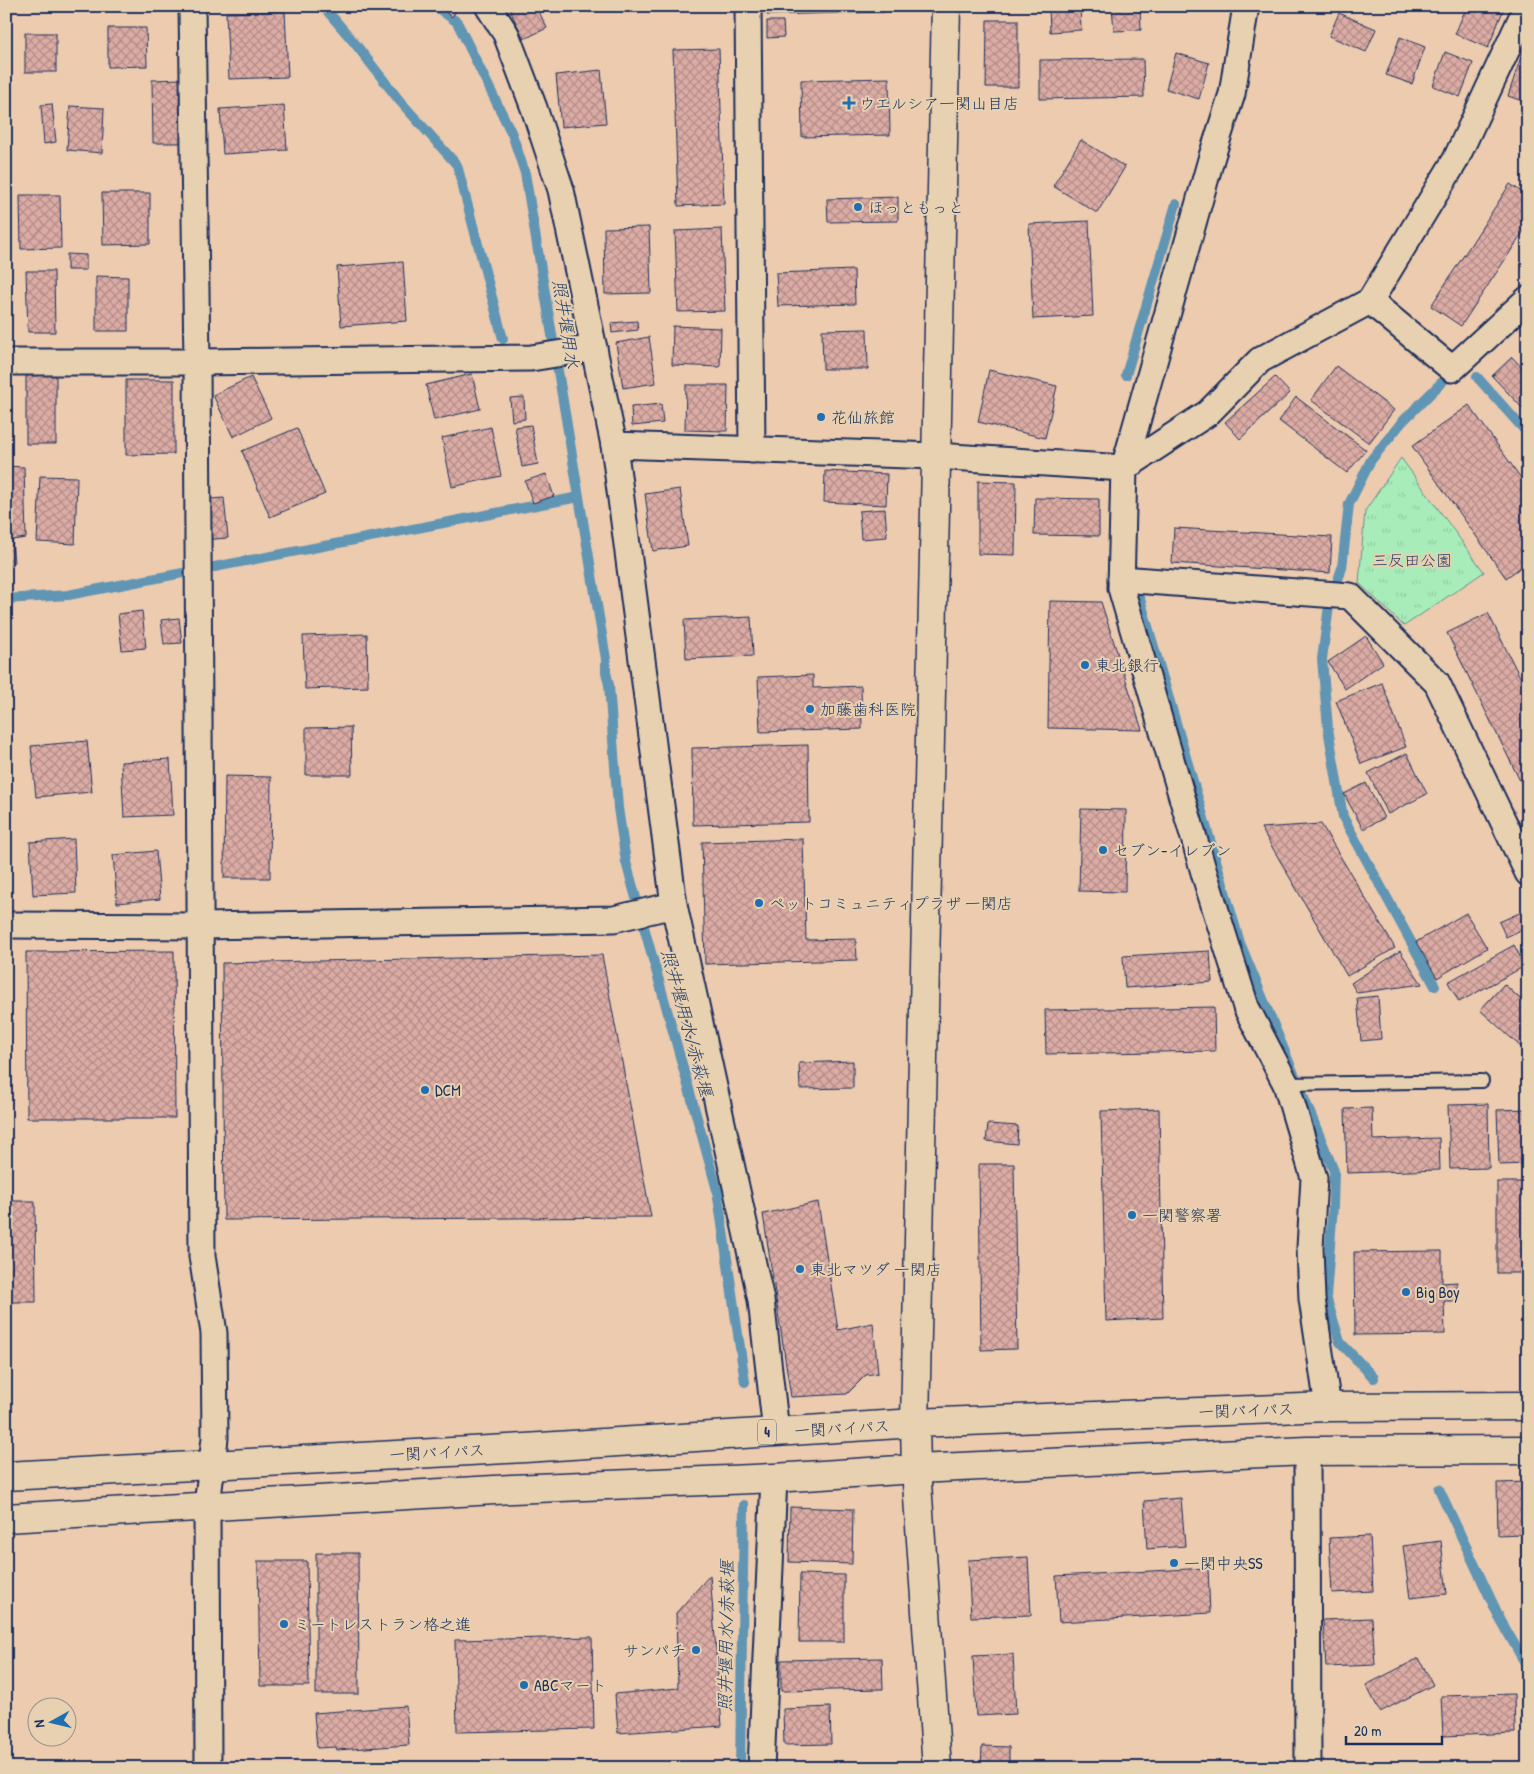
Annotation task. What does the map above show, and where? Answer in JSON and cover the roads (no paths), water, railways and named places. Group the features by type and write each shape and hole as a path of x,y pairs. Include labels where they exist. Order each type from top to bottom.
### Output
{"main road":[{"path":"937,1768 916,1470 915,1423 946,6"},
{"name":"一関バイパス","path":"6,1476 525,1448 915,1423 1328,1406 1528,1406"},
{"path":"6,1518 512,1489 774,1478 1307,1451 1528,1450"}],"street":[{"path":"192,6 198,362 202,1256 214,1333 214,1438 208,1506 208,1768"},
{"path":"488,6 506,34 534,108 561,190 614,445 674,906 761,1300 776,1432"},
{"path":"748,6 752,450"},
{"path":"1246,6 1232,94 1212,156 1124,468 1121,588 1202,867 1246,1007 1286,1084 1314,1178 1310,1248 1312,1299 1328,1406"},
{"path":"614,445 936,456 1124,468 1208,413 1260,360 1370,300 1455,161 1527,6"},
{"path":"1370,300 1452,369 1528,299"},
{"path":"6,362 531,358 594,348"},
{"path":"1121,580 1350,596 1437,683 1528,873"},
{"path":"6,925 201,926 614,919 674,906"},
{"path":"1307,1451 1308,1768"},
{"path":"761,1768 774,1478"}],"lane":[{"path":"1286,1084 1482,1081"}],"waterway":[{"path":"323,6 399,100 457,165 503,339"},
{"name":"照井堰用水/赤萩堰","path":"435,6 457,22 512,134 525,173 606,659 618,808 626,862 717,1190 745,1382"},
{"path":"1126,375 1176,204"},
{"path":"1477,377 1528,434"},
{"path":"1435,986 1343,817 1328,728 1322,659 1329,606 1342,568 1349,504 1371,460 1402,422 1444,380"},
{"path":"6,599 68,595 579,497"},
{"path":"1140,599 1240,943 1334,1171 1326,1297 1340,1342 1374,1378"},
{"path":"1439,1489 1501,1621 1528,1668"},
{"name":"照井堰用水/赤萩堰","path":"740,1768 744,1505"}],"place":[{"name":"ウエルシア一関山目店","path":"849,103"},
{"name":"ほっともっと","path":"858,207"},
{"name":"花仙旅館","path":"821,417"},
{"name":"東北銀行","path":"1085,665"},
{"name":"加藤歯科医院","path":"810,709"},
{"name":"セブン-イレブン","path":"1103,850"},
{"name":"ペットコミュニティプラザ 一関店","path":"759,903"},
{"name":"DCM","path":"425,1090"},
{"name":"一関警察署","path":"1132,1215"},
{"name":"東北マツダ 一関店","path":"800,1269"},
{"name":"Big Boy","path":"1406,1292"},
{"name":"一関中央SS","path":"1174,1563"},
{"name":"ミートレストラン格之進","path":"284,1624"},
{"name":"サンパチ","path":"696,1650"},
{"name":"ABCマート","path":"524,1685"}],"water label":[{"name":"照井堰用水","path":"566,324"}],"park label":[{"name":"三反田公園","path":"1412,560"}]}
